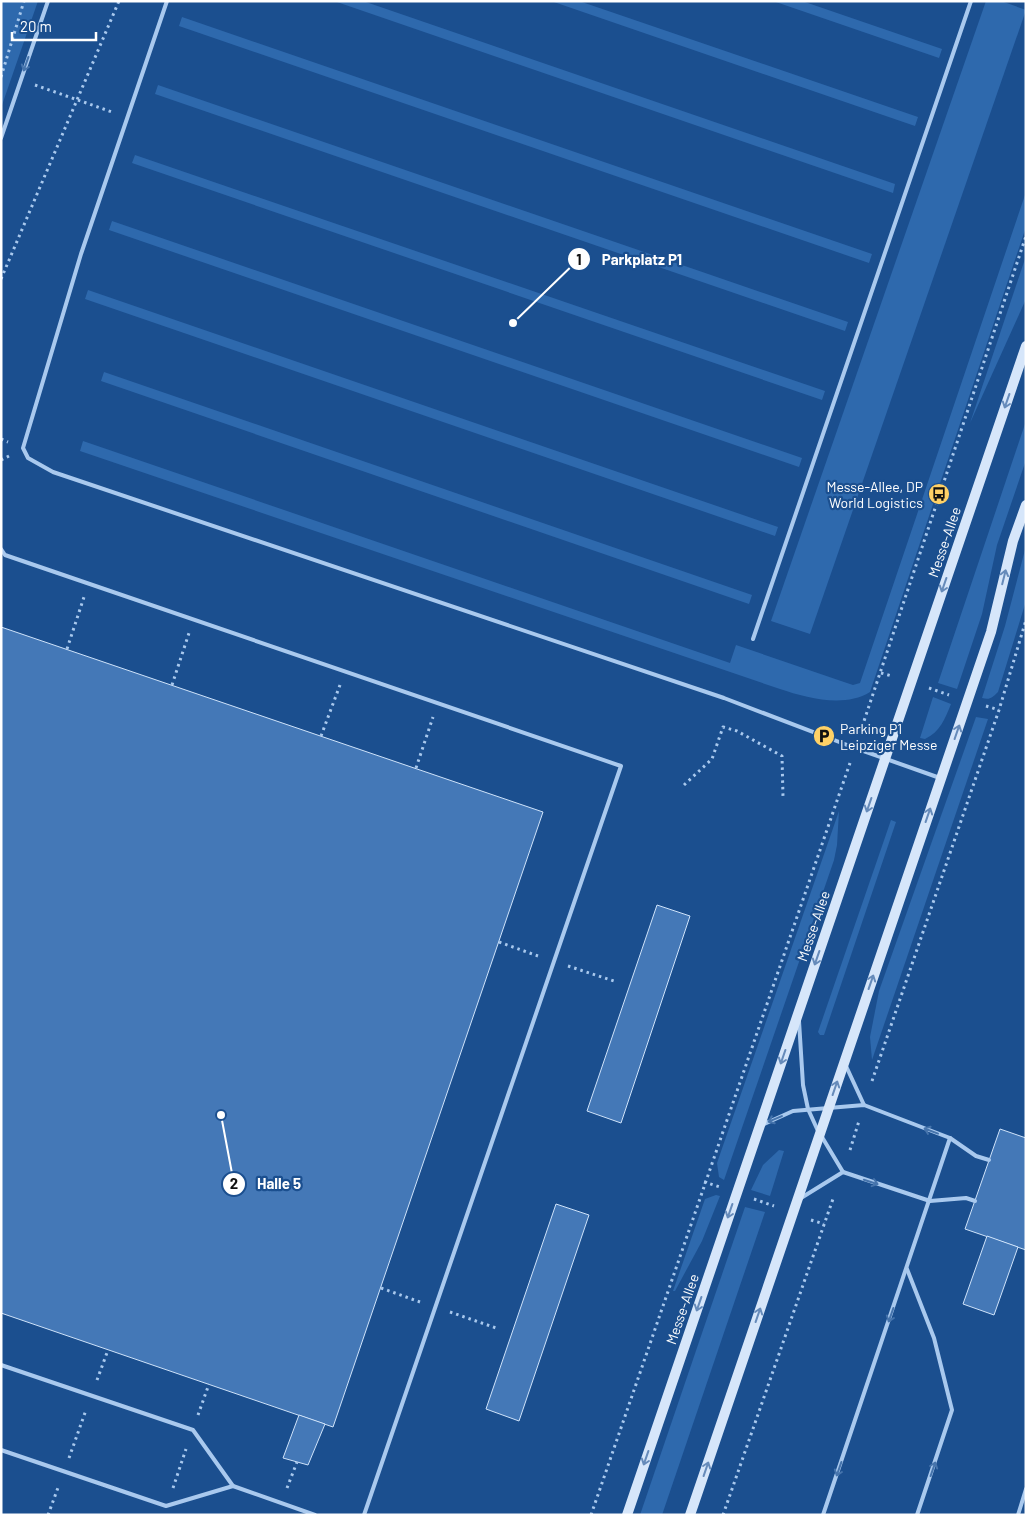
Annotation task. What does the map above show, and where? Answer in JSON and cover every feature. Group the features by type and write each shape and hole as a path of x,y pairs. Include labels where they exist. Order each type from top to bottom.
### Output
{"main road":[{"name":"Messe-Allee","path":"627,1515 1026,346"},
{"path":"690,1515 990,632 1013,541 1026,505"}],"lane":[{"path":"1,138 48,1"},
{"path":"167,1 80,254 23,448 28,458 53,472 715,695 941,778"},
{"path":"754,639 971,1"},
{"path":"1,549 6,554 621,766 364,1515"},
{"path":"799,1011 803,1085 808,1109 820,1134 843,1172 930,1202 966,1198 975,1201"},
{"path":"844,1063 864,1105"},
{"path":"760,1126 793,1111 864,1105 950,1138 976,1156 989,1160"},
{"path":"823,1515 950,1138"},
{"path":"797,1201 843,1172"},
{"path":"907,1269 934,1338 952,1410 917,1515"},
{"path":"1,1365 193,1430 233,1486 315,1515"},
{"path":"1,1450 166,1506 233,1486"},
{"path":"1018,1515 1026,1489"}],"path":[{"path":"1,77 24,1"},
{"path":"1,279 119,1"},
{"path":"21,80 127,118"},
{"path":"590,1515 881,673 1026,236"},
{"path":"67,649 89,583"},
{"path":"172,685 193,619"},
{"path":"723,1515 843,1172 864,1105 999,710 1026,620"},
{"path":"321,736 345,671"},
{"path":"881,673 999,710"},
{"path":"416,768 438,703"},
{"path":"684,785 712,759 723,727 737,731 782,756 783,797"},
{"path":"704,1182 824,1224"},
{"path":"48,1515 108,1350"}],"shaded area":[{"path":"1,1 38,1 1,108"},
{"path":"334,1 363,1 895,184 893,193"},
{"path":"551,1 579,1 918,117 915,126"},
{"path":"773,1 802,1 942,49 939,58"},
{"path":"986,1 1001,1 1026,10 810,634 771,621"},
{"path":"182,17 872,254 869,263 179,26"},
{"path":"158,85 848,322 845,331 155,94"},
{"path":"135,155 825,391 822,400 132,163"},
{"path":"1026,192 1026,227 870,692 860,697 849,700 825,700 791,692 80,451 83,441 730,663 736,645 853,685 860,683"},
{"path":"112,221 802,458 799,467 109,230"},
{"path":"1026,256 1026,299 970,423"},
{"path":"88,290 778,527 775,536 85,299"},
{"path":"104,372 752,595 749,604 101,381"},
{"path":"1026,421 1026,460 997,545 982,614 957,689 938,683"},
{"path":"1026,546 1026,601 998,692 991,698 982,698 1005,626"},
{"path":"933,697 951,704 944,720 935,733 925,739 920,738"},
{"path":"976,717 988,719 872,1060 870,1037 879,991"},
{"path":"839,811 834,860 724,1180 719,1177 717,1163"},
{"path":"891,820 896,822 824,1035 820,1035 818,1032"},
{"path":"779,1150 784,1151 770,1196 751,1190 763,1165"},
{"path":"716,1195 720,1196 702,1241 675,1291 673,1291 705,1199"},
{"path":"745,1207 765,1212 662,1515 640,1515"}],"building":[{"path":"1,627 543,812 333,1427 1,1313"},
{"path":"657,905 690,916 621,1123 587,1111"},
{"path":"1000,1129 1026,1138 1026,1250 965,1229"},
{"path":"556,1204 589,1215 519,1421 486,1409"},
{"path":"987,1236 1018,1247 994,1315 963,1304"},
{"path":"299,1415 325,1424 308,1465 283,1458"}],"place":[{"name":"Parkplatz P1","path":"513,323"},
{"name":"Messe-Allee, DP World Logistics","path":"939,494"},
{"name":"Parking P1 Leipziger Messe","path":"824,736"},
{"name":"Halle 5","path":"221,1115"}]}
